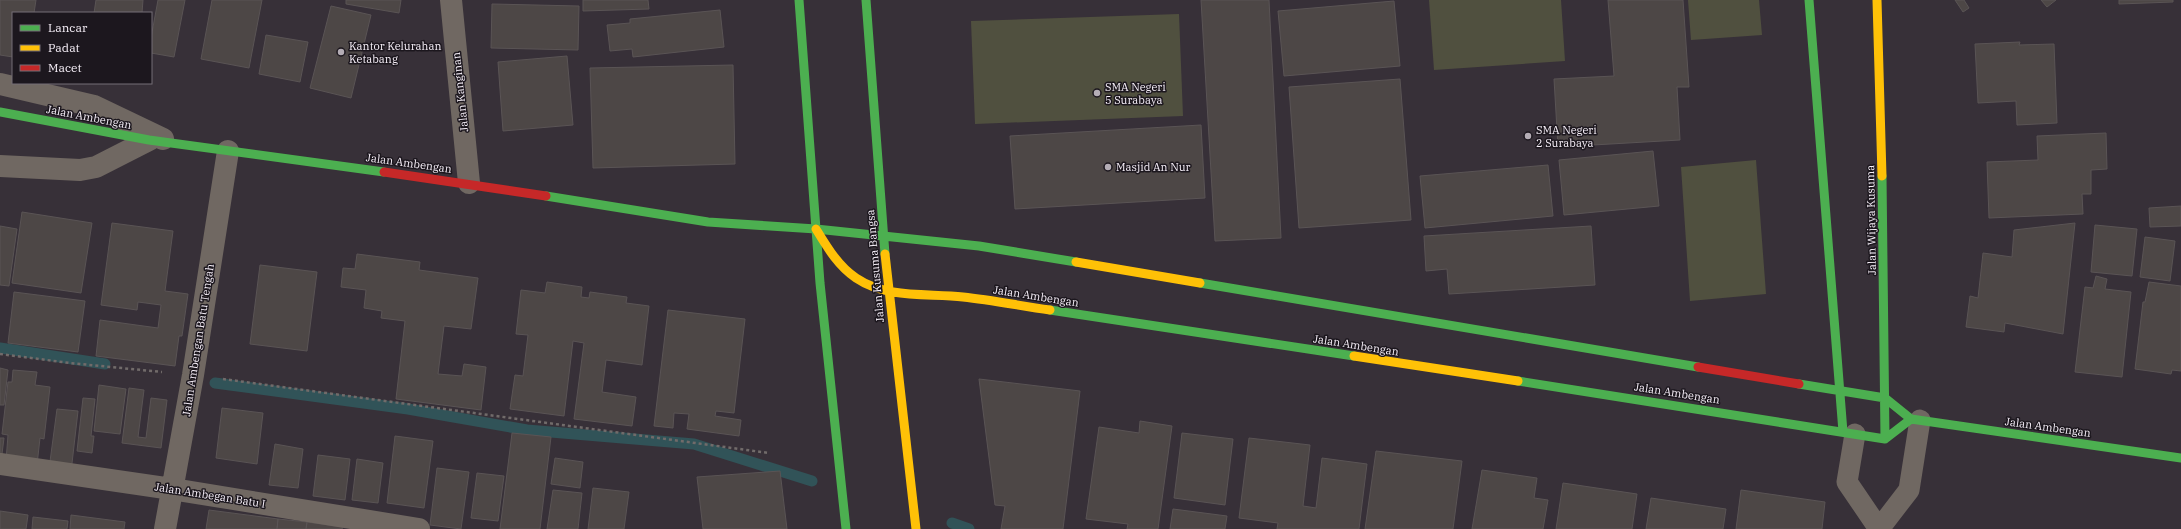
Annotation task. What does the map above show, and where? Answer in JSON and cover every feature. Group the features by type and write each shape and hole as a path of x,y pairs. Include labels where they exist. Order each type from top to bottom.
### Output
{"main road":[{"path":"800,0 816,229 846,529"},
{"name":"Jalan Kusuma Bangsa","path":"866,0 874,125 888,291 916,529"},
{"path":"1809,0 1840,390 1849,433"},
{"name":"Jalan Wijaya Kusuma","path":"1877,0 1881,92 1885,439"},
{"name":"Jalan Ambengan","path":"0,112 149,140 469,183 708,222 816,229 979,246 1885,398 1916,420 2181,458"},
{"name":"Jalan Ambengan","path":"816,229 832,254 846,270 867,284 888,291 962,298 1736,414 1885,439"},
{"path":"1885,439 1916,420"}],"street":[{"name":"Jalan Kanginan","path":"451,0 469,183"},
{"path":"0,84 94,106 171,143"},
{"path":"0,166 80,170 96,167 149,140"},
{"name":"Jalan Ambengan Batu Tengah","path":"165,529 193,375 228,151"},
{"name":"Jalan Ambegan Batu I","path":"0,464 172,489 419,529"}],"lane":[{"path":"1849,433 1848,482 1879,529 1910,490 1916,420"}],"path":[{"path":"0,354 70,363 193,375 769,453"}],"green space":[{"path":"1429,0 1561,0 1565,61 1434,70"},
{"path":"1688,0 1759,0 1762,35 1691,40"},
{"path":"1179,14 1183,116 975,124 971,21"},
{"path":"1756,160 1766,294 1690,301 1681,167"}],"building":[{"path":"0,0 36,0 34,12 12,12 12,57 0,55"},
{"path":"96,0 143,0 142,12 94,12"},
{"path":"158,0 185,0 174,57 152,53 152,33"},
{"path":"212,0 262,0 249,68 201,59"},
{"path":"346,0 401,0 399,13 346,4"},
{"path":"583,0 648,0 649,9 583,11"},
{"path":"1201,0 1269,0 1281,238 1215,241"},
{"path":"1608,0 1683,0 1689,87 1677,87 1680,140 1558,147 1554,79 1614,76"},
{"path":"1955,0 1964,0 1969,8 1963,12"},
{"path":"2041,0 2056,0 2047,7"},
{"path":"2119,0 2173,0 2173,2 2119,4"},
{"path":"1394,1 1400,66 1284,76 1278,11"},
{"path":"492,4 579,6 578,50 491,48"},
{"name":"Kantor Kelurahan Ketabang","path":"331,6 371,15 351,98 310,88"},
{"path":"720,10 724,47 633,57 632,49 610,51 607,25 630,23 630,19"},
{"path":"266,35 308,42 300,82 259,74"},
{"path":"2020,42 2019,45 2054,44 2057,123 2017,125 2016,101 1978,103 1975,44"},
{"path":"567,56 573,125 503,131 498,62"},
{"path":"733,65 735,164 593,168 590,68"},
{"path":"1400,79 1411,220 1299,228 1289,87"},
{"name":"Masjid An Nur","path":"1201,125 1205,198 1015,209 1010,136"},
{"path":"2106,133 2107,169 2091,170 2091,194 2082,194 2083,214 1989,218 1987,162 2038,160 2037,136"},
{"path":"1653,151 1659,206 1564,215 1559,160"},
{"path":"1548,165 1553,216 1425,228 1420,176"},
{"path":"2181,206 2181,226 2150,227 2149,208"},
{"path":"22,212 92,223 81,293 12,283"},
{"path":"112,223 173,231 165,291 188,294 182,336 179,336 175,366 96,356 100,320 158,328 161,305 138,302 137,310 101,305"},
{"path":"2075,223 2063,334 2005,323 2004,332 1966,327 1970,296 1978,298 1983,253 2012,257 2014,230"},
{"path":"2095,225 2137,229 2132,276 2091,272"},
{"path":"0,226 17,229 9,286 0,285"},
{"path":"1591,226 1595,285 1449,294 1447,269 1426,271 1424,236"},
{"path":"2145,237 2175,241 2170,281 2140,277"},
{"path":"357,254 420,262 419,270 478,278 471,329 444,326 438,374 462,376 464,364 486,367 481,410 396,399 405,321 381,318 382,311 364,308 366,290 341,287 343,268 355,269"},
{"path":"260,265 317,272 307,351 250,344"},
{"path":"2096,276 2107,279 2105,289 2131,292 2122,377 2075,372 2085,287 2093,288"},
{"path":"547,282 582,287 581,297 589,298 590,292 627,297 626,303 649,306 642,365 606,360 602,392 636,397 632,426 574,419 584,343 573,341 564,416 510,409 515,375 523,376 528,335 516,334 521,290 545,293"},
{"path":"2149,282 2181,286 2181,371 2172,370 2171,374 2135,369 2143,302 2145,302"},
{"path":"14,292 85,301 78,352 8,343"},
{"path":"668,310 745,319 734,413 716,411 715,416 741,420 739,436 687,429 689,414 674,413 673,428 654,426"},
{"path":"0,368 8,370 4,405 0,405"},
{"path":"13,370 37,372 35,385 50,387 44,439 40,438 37,465 6,461 8,435 2,434 8,382 12,382"},
{"path":"979,379 1080,391 1063,529 1001,529 1005,506 995,505"},
{"path":"99,385 126,389 120,434 94,431"},
{"path":"129,388 144,390 138,437 146,438 151,398 167,400 161,448 122,443"},
{"path":"83,398 95,399 91,436 94,436 92,453 77,451"},
{"path":"222,408 263,413 257,464 216,458"},
{"path":"57,409 78,411 71,472 49,469"},
{"path":"1140,421 1172,426 1158,529 1127,529 1128,524 1086,519 1099,427 1139,433"},
{"path":"512,433 551,437 540,529 500,529"},
{"path":"1182,433 1233,439 1225,505 1174,498"},
{"path":"395,436 433,441 424,508 387,503"},
{"path":"0,438 4,438 1,462 0,462"},
{"path":"1249,438 1310,445 1303,506 1316,508 1322,458 1367,464 1359,529 1277,529 1278,523 1239,518"},
{"path":"275,444 303,449 298,488 269,485"},
{"path":"1376,451 1462,461 1453,529 1365,529"},
{"path":"318,455 350,459 345,500 313,496"},
{"path":"555,458 583,462 580,488 551,484"},
{"path":"357,459 383,463 378,503 352,500"},
{"path":"437,468 469,472 461,529 430,525"},
{"path":"1482,470 1537,478 1534,498 1548,500 1543,529 1472,529"},
{"path":"780,471 787,529 703,529 697,477"},
{"path":"477,473 504,476 498,521 471,518"},
{"path":"1563,483 1637,494 1632,529 1556,529"},
{"path":"593,488 629,492 624,529 588,529"},
{"path":"553,490 582,493 578,529 547,529"},
{"path":"1741,490 1825,502 1822,529 1736,529"},
{"path":"1651,498 1726,509 1723,529 1646,529"},
{"path":"1173,509 1227,516 1225,529 1170,529"},
{"path":"209,510 278,519 277,529 206,529"},
{"path":"0,511 28,515 26,529 0,529"},
{"path":"71,515 125,522 124,529 70,529"},
{"path":"33,517 68,521 67,529 32,529"},
{"path":"278,519 307,522 306,529 277,529"},
{"path":"307,522 343,527 342,529 306,529"}],"waterway":[{"path":"0,348 105,364"},
{"path":"215,383 408,409 527,430 694,444 812,481"},
{"path":"952,523 969,529"}],"traffic: fast":[{"path":"799,0 820,283 846,529"},
{"path":"866,0 885,254"},
{"path":"1809,0 1843,432"},
{"path":"0,112 149,140 384,172"},
{"path":"1882,176 1885,439"},
{"path":"546,196 708,222 816,229 979,246 1076,262"},
{"path":"1200,283 1698,367"},
{"path":"1050,310 1354,356"},
{"path":"1518,381 1885,439 1911,419"},
{"path":"1799,384 1885,398 1911,419 2181,458"}],"traffic: slow":[{"path":"1877,0 1882,176"},
{"path":"816,229 833,256 844,268 856,278 868,285 908,294 974,298 1050,310"},
{"path":"885,254 916,529"},
{"path":"1076,262 1200,283"},
{"path":"1354,356 1518,381"}],"traffic: jam":[{"path":"384,172 546,196"},
{"path":"1698,367 1799,384"}],"place":[{"name":"Kantor Kelurahan Ketabang","path":"341,52"},
{"name":"SMA Negeri 5 Surabaya","path":"1097,93"},
{"name":"SMA Negeri 2 Surabaya","path":"1528,136"},
{"name":"Masjid An Nur","path":"1108,167"}]}
